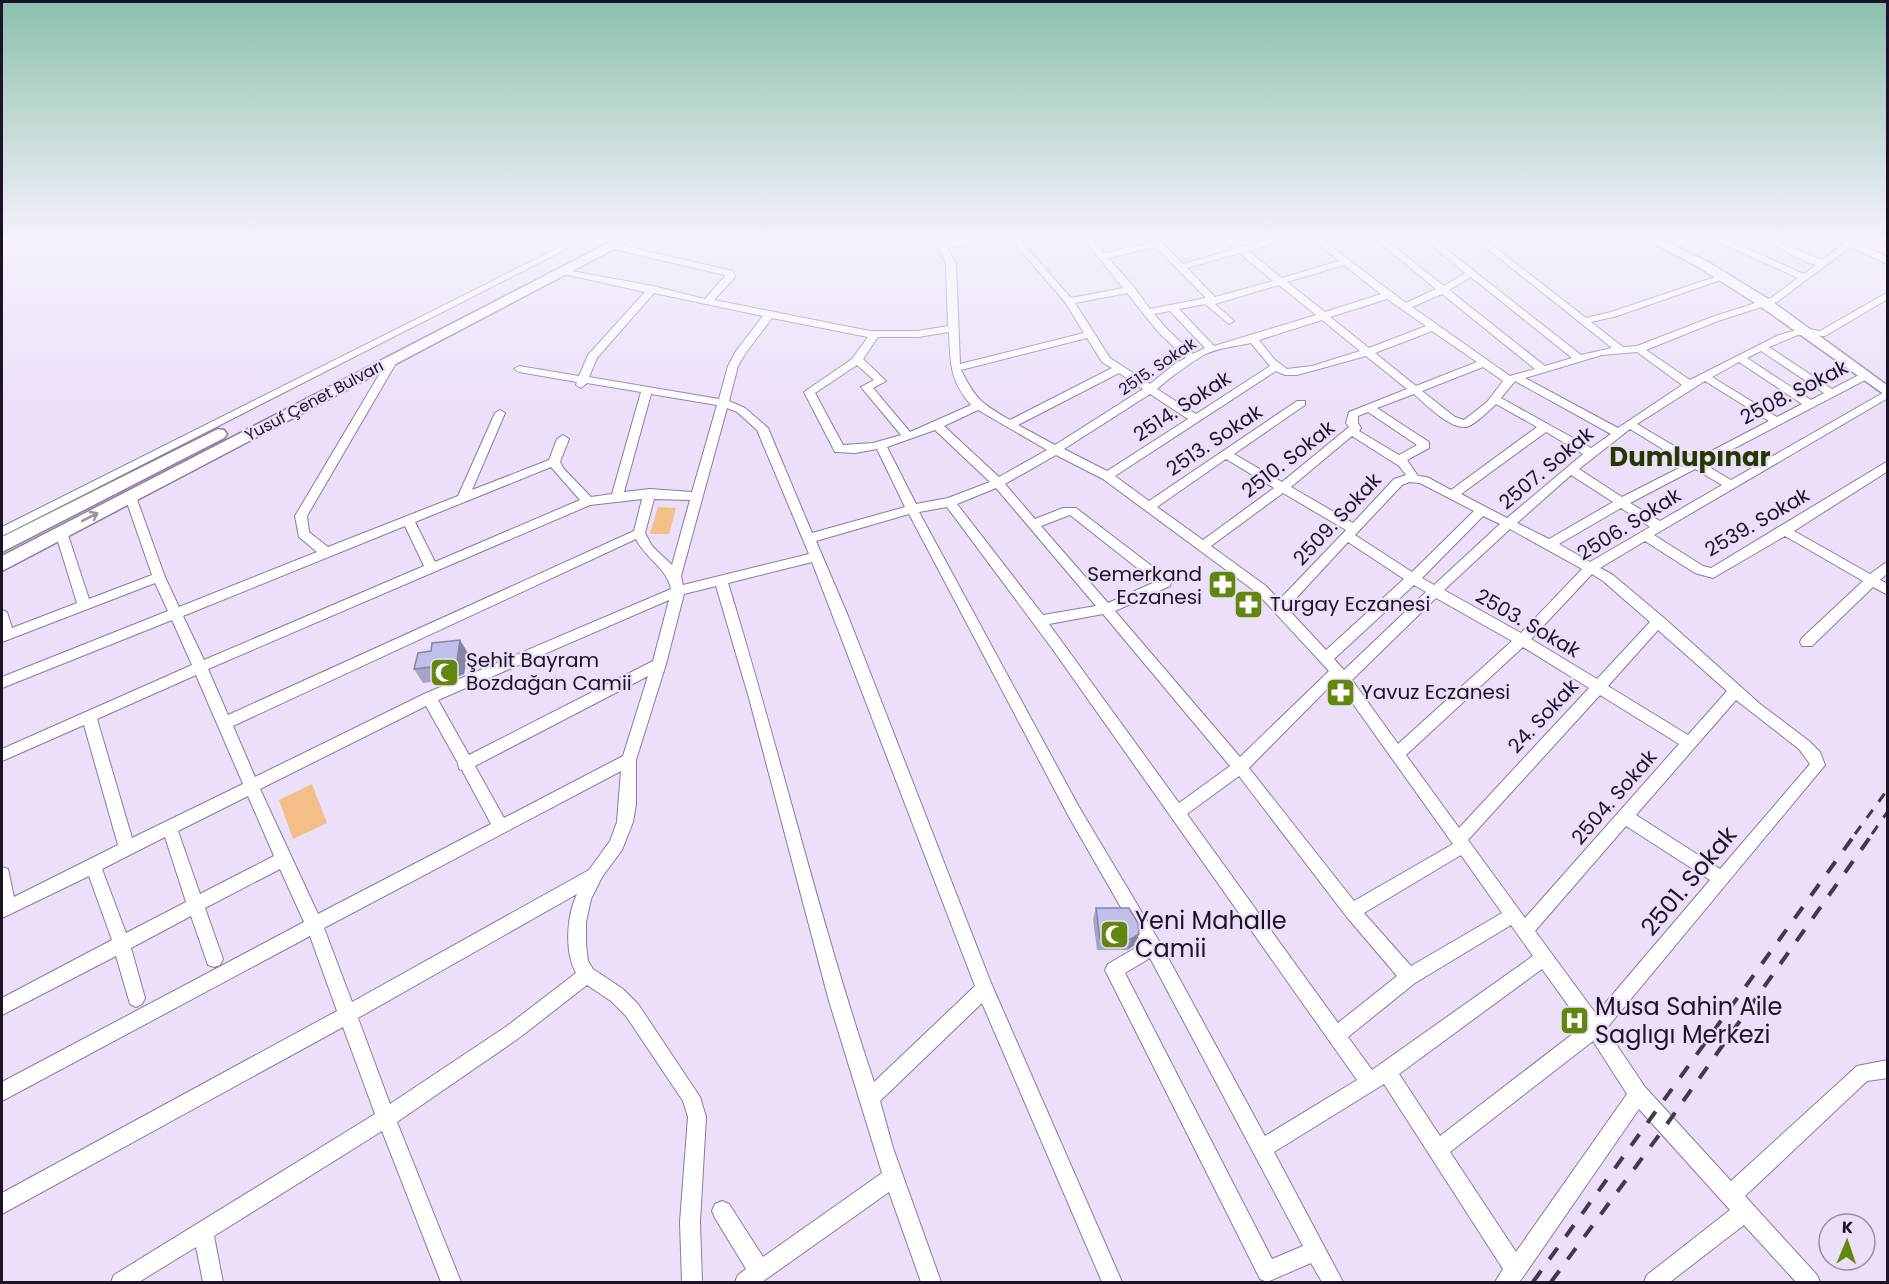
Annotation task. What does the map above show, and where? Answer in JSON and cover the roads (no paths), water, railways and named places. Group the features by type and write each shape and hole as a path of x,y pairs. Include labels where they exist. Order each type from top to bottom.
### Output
{"highway":[{"name":"Yusuf Çenet Bulvarı","path":"2,545 497,298"},
{"name":"Yusuf Çenet Bulvarı","path":"2,564 511,298"}],"main road":[{"path":"1762,298 1821,334 1887,385"},
{"path":"1764,298 1887,393"}],"street":[{"path":"2,532 465,298"},
{"path":"582,383 592,357 645,298"},
{"path":"690,298 874,334 918,334 955,328"},
{"path":"707,302 711,298"},
{"path":"953,298 956,368 969,396 978,406 1054,451 1107,476 1203,546 1280,607 1340,676 1595,1028 1638,1094 1810,1282"},
{"path":"1066,298 1106,360 1196,419"},
{"path":"1069,301 1085,298"},
{"path":"1138,298 1176,345 1193,359"},
{"path":"1148,312 1209,298 1229,321"},
{"path":"1301,298 1459,424 1469,423 1513,379 1579,358 1619,349 1639,349 1775,298"},
{"name":"2515. Sokak","path":"810,538 912,509 950,502 998,483 1054,451 1150,389 1180,365 1202,352 1253,339 1382,298"},
{"path":"1391,298 1484,363 1618,433"},
{"path":"1405,307 1427,298"},
{"path":"1452,298 1542,369"},
{"path":"1503,298 1579,358"},
{"path":"1555,298 1619,349"},
{"path":"1585,321 1662,298"},
{"path":"1804,331 1821,334 1882,298"},
{"path":"1173,308 1211,348"},
{"path":"692,1282 690,1222 697,1117 691,1097 632,1010 617,995 587,975 580,963 578,922 583,899 595,874 616,845 625,822 628,804 629,760 659,663 695,496 733,366 740,352 770,314"},
{"path":"1253,339 1284,372 1295,373 1367,352 1433,327"},
{"name":"2507. Sokak","path":"1176,814 1240,767 1570,469 1630,424 1704,376 1762,347 1804,331"},
{"path":"874,334 869,348 857,360 809,392 839,449 882,446 937,426 978,406"},
{"path":"956,368 1091,334"},
{"path":"1762,347 1831,393"},
{"path":"1639,349 1689,385"},
{"path":"326,552 303,534 301,516 394,358"},
{"path":"1740,358 1808,404"},
{"path":"857,360 881,381 866,387 907,436"},
{"path":"1368,407 1484,363"},
{"name":"2514. Sokak","path":"1107,476 1277,366"},
{"path":"1010,424 1120,368"},
{"path":"519,369 582,383 647,389 724,403 750,416 762,428 810,538 984,988 1112,1282"},
{"path":"1704,376 1776,421"},
{"name":"2508. Sokak","path":"1550,544 1622,502 1865,376"},
{"path":"617,495 647,389"},
{"name":"2506. Sokak","path":"1397,754 1522,640 1591,567 1887,393"},
{"path":"1495,399 1591,453"},
{"name":"2513. Sokak","path":"1148,507 1300,403"},
{"path":"1368,407 1425,445 1399,460"},
{"name":"2510. Sokak","path":"1203,546 1282,488 1352,431 1355,428 1352,423 1353,414 1368,407"},
{"path":"464,498 500,413"},
{"path":"1630,424 1731,485"},
{"path":"937,426 998,483 1034,524 1240,767 1352,911 1409,977"},
{"path":"1452,495 1544,428"},
{"path":"1352,431 1399,460 1414,478"},
{"path":"2,683 174,612 554,462 563,439"},
{"path":"882,446 912,509 1074,812 1153,947 1314,1251 1333,1282"},
{"name":"2503. Sokak","path":"1227,455 1351,533 1413,579 1522,640 1689,743"},
{"path":"554,462 588,501"},
{"name":"2539. Sokak","path":"1645,535 1699,570 1713,573 1785,531 1887,465"},
{"path":"1570,469 1658,526"},
{"name":"2509. Sokak","path":"1280,607 1398,482 1408,478 1414,478 1452,495 1591,567"},
{"path":"2,755 200,667 588,501 617,495 650,493 695,496"},
{"path":"650,493 639,533 647,549 676,583"},
{"path":"131,496 159,577 225,723 283,860 315,926 450,1282"},
{"path":"950,502 1039,621 1370,1083"},
{"path":"1326,658 1413,579 1482,510"},
{"path":"1034,524 1063,512 1072,511 1165,583 1106,609 1039,621"},
{"path":"408,520 431,567"},
{"path":"1785,531 1887,590"},
{"path":"61,532 85,606"},
{"path":"225,723 639,533"},
{"path":"2,874 4,910 429,698 676,583 722,581 816,558"},
{"path":"1807,642 1887,565"},
{"path":"1591,567 1634,599 1735,691"},
{"path":"2,615 4,636 159,577"},
{"path":"722,581 838,1001 894,1177 931,1282"},
{"name":"24. Sokak","path":"1352,911 1461,843 1659,621"},
{"path":"464,765 659,663"},
{"name":"2504. Sokak","path":"1525,930 1735,691"},
{"name":"2501. Sokak","path":"1437,1150 1595,1028 1818,765 1815,756 1804,745 1735,691"},
{"path":"429,698 464,765 501,827"},
{"path":"89,716 127,848"},
{"path":"2,1092 629,760"},
{"path":"1626,817 1722,879"},
{"path":"169,827 194,906 214,959"},
{"path":"2,1006 283,860"},
{"path":"93,865 122,944 136,998"},
{"path":"2,1204 347,1015 595,874"},
{"path":"1336,1036 1409,977 1513,915"},
{"path":"1153,947 1114,970 1268,1272 1314,1251"},
{"path":"1261,1149 1370,1083 1544,958"},
{"path":"121,1282 386,1118 513,1032 587,975"},
{"path":"870,1098 984,988"},
{"path":"1731,1195 1863,1072 1887,1069"},
{"path":"1386,1071 1437,1150 1511,1276 1638,1094"},
{"path":"722,1211 749,1280 894,1177"},
{"path":"1654,1282 1745,1211"},
{"path":"203,1232 213,1282"}],"railway":[{"path":"1855,834 1888,789"},
{"path":"1872,834 1888,811"},
{"path":"1533,1282 1856,833"},
{"path":"1551,1282 1662,1131 1873,833"}],"place":[{"name":"Semerkand Eczanesi","path":"1223,585"},
{"name":"Turgay Eczanesi","path":"1249,604"},
{"name":"Şehit Bayram Bozdağan Camii","path":"445,672"},
{"name":"Yavuz Eczanesi","path":"1340,692"},
{"name":"Yeni Mahalle Camii","path":"1114,935"},
{"name":"Musa Sahin Aile Saglıgı Merkezi","path":"1574,1021"}],"district":[{"name":"Dumlupınar","path":"1690,457"}]}
